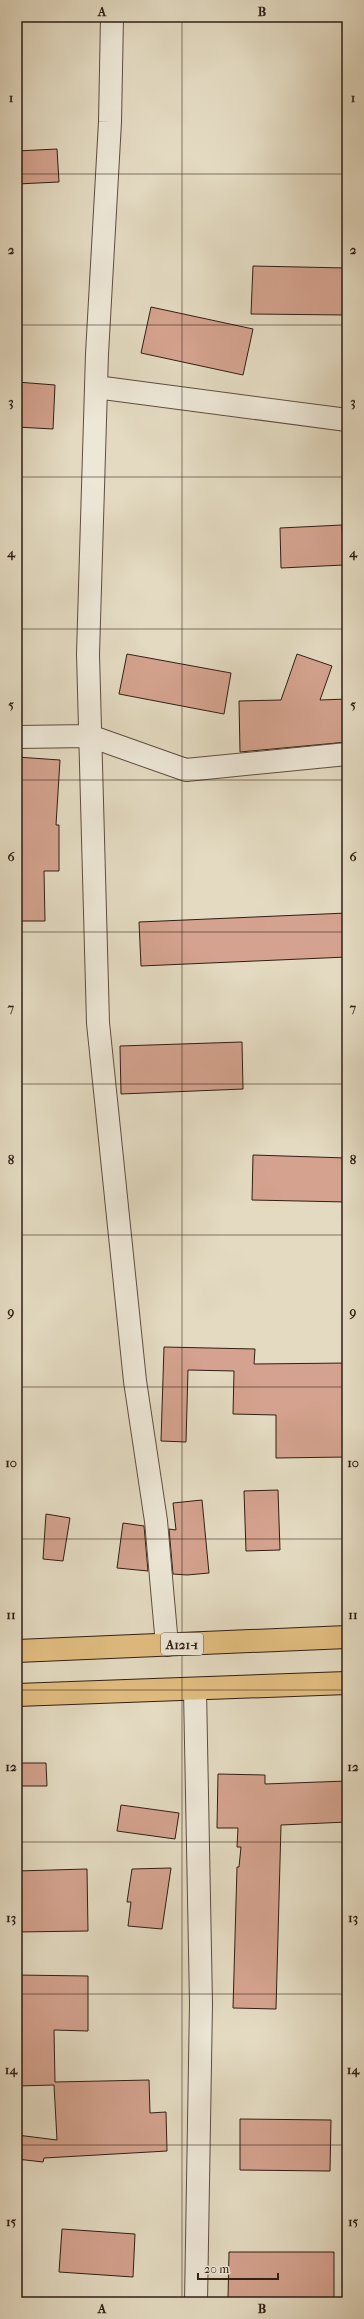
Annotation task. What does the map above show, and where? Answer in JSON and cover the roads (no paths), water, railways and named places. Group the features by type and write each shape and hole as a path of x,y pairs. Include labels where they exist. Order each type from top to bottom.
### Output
{"highway":[{"name":"A121-1","path":"17,1651 347,1637"},
{"path":"17,1695 347,1684"}],"street":[{"path":"112,17 110,122 96,387 88,654 98,1023 135,1381 156,1520 167,1645"},
{"path":"96,387 347,420"},
{"path":"17,737 90,736 186,770 347,754"},
{"path":"195,1690 201,2003 196,2302"}]}
